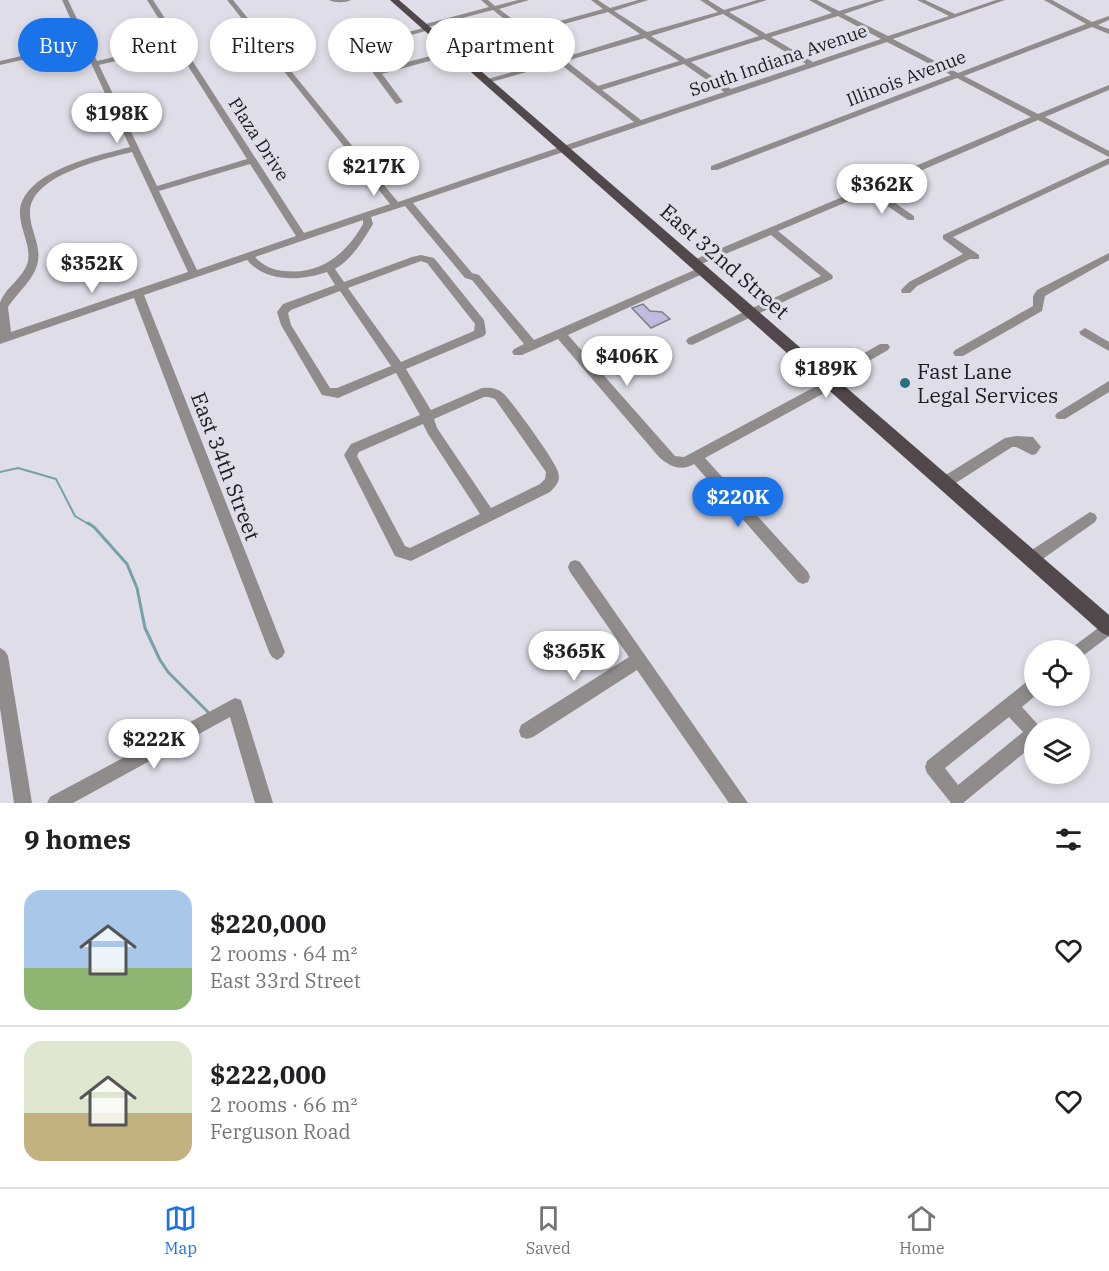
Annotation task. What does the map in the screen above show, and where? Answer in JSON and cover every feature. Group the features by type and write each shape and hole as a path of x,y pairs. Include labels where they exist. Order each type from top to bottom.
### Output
{"main road":[{"name":"East 32nd Street","path":"394,0 425,28"},
{"name":"East 32nd Street","path":"475,72 831,381 1109,627"}],"street":[{"path":"65,0 74,18"},
{"name":"Plaza Drive","path":"150,0 161,18"},
{"path":"230,0 402,203 469,276 475,277 531,346"},
{"path":"332,0 348,0"},
{"path":"484,0 507,18"},
{"path":"414,31 526,0"},
{"path":"594,0 730,92"},
{"path":"575,19 645,0"},
{"path":"703,0 812,64"},
{"path":"575,54 764,0"},
{"path":"812,0 1109,154"},
{"path":"596,89 882,0"},
{"path":"920,0 955,16"},
{"name":"South Indiana Avenue","path":"3,339 1002,0"},
{"path":"1047,0 1109,33"},
{"name":"Illinois Avenue","path":"714,168 1109,18"},
{"path":"0,63 18,59"},
{"path":"399,102 377,74 426,60"},
{"path":"98,71 194,275"},
{"name":"Plaza Drive","path":"196,72 301,236"},
{"path":"487,82 518,72"},
{"path":"575,72 639,123"},
{"path":"518,351 699,267 771,230 1109,87"},
{"path":"3,339 3,307 27,273 33,258 26,206 43,184 60,172 134,149"},
{"path":"153,190 253,160"},
{"path":"906,291 913,284 974,256 946,237 1109,161"},
{"path":"869,189 911,218"},
{"path":"249,256 258,268 281,274 301,274 329,268 357,244 368,224 366,214"},
{"path":"692,341 828,277 771,230"},
{"path":"958,353 1038,308 1038,296 1041,293 1109,256"},
{"path":"412,260 430,260 480,323 480,333 398,367 338,393 326,392 286,325 282,312 287,307 412,260"},
{"path":"329,268 398,367 423,406 432,430 489,517"},
{"name":"East 34th Street","path":"138,294 277,652"},
{"path":"1085,332 1109,347"},
{"path":"560,333 666,456 675,462 690,460 831,381 884,347"},
{"path":"1061,416 1109,386"},
{"path":"490,392 499,396 546,460 552,472 552,481 545,488 489,517 411,555 400,551 350,455 356,448 482,393 490,392"},
{"path":"946,482 1009,442 1017,441"},
{"path":"690,460 803,578"},
{"path":"1032,558 1090,518"},
{"path":"575,567 739,803"},
{"path":"1090,642 1109,627"},
{"path":"0,656 23,803"},
{"path":"528,731 639,660"},
{"path":"1024,695 933,767 957,797 1024,742"},
{"path":"56,803 235,706 264,803"},
{"path":"1010,706 1024,721"}],"building":[{"path":"643,304 650,311 662,312 670,319 651,328 632,308"}],"waterway":[{"path":"0,472 18,468 56,479 75,516 90,525"},
{"path":"88,523 127,564 137,588 145,628 160,660 168,672 210,714"}],"place":[{"name":"Fast Lane Legal Services","path":"905,383"}]}
